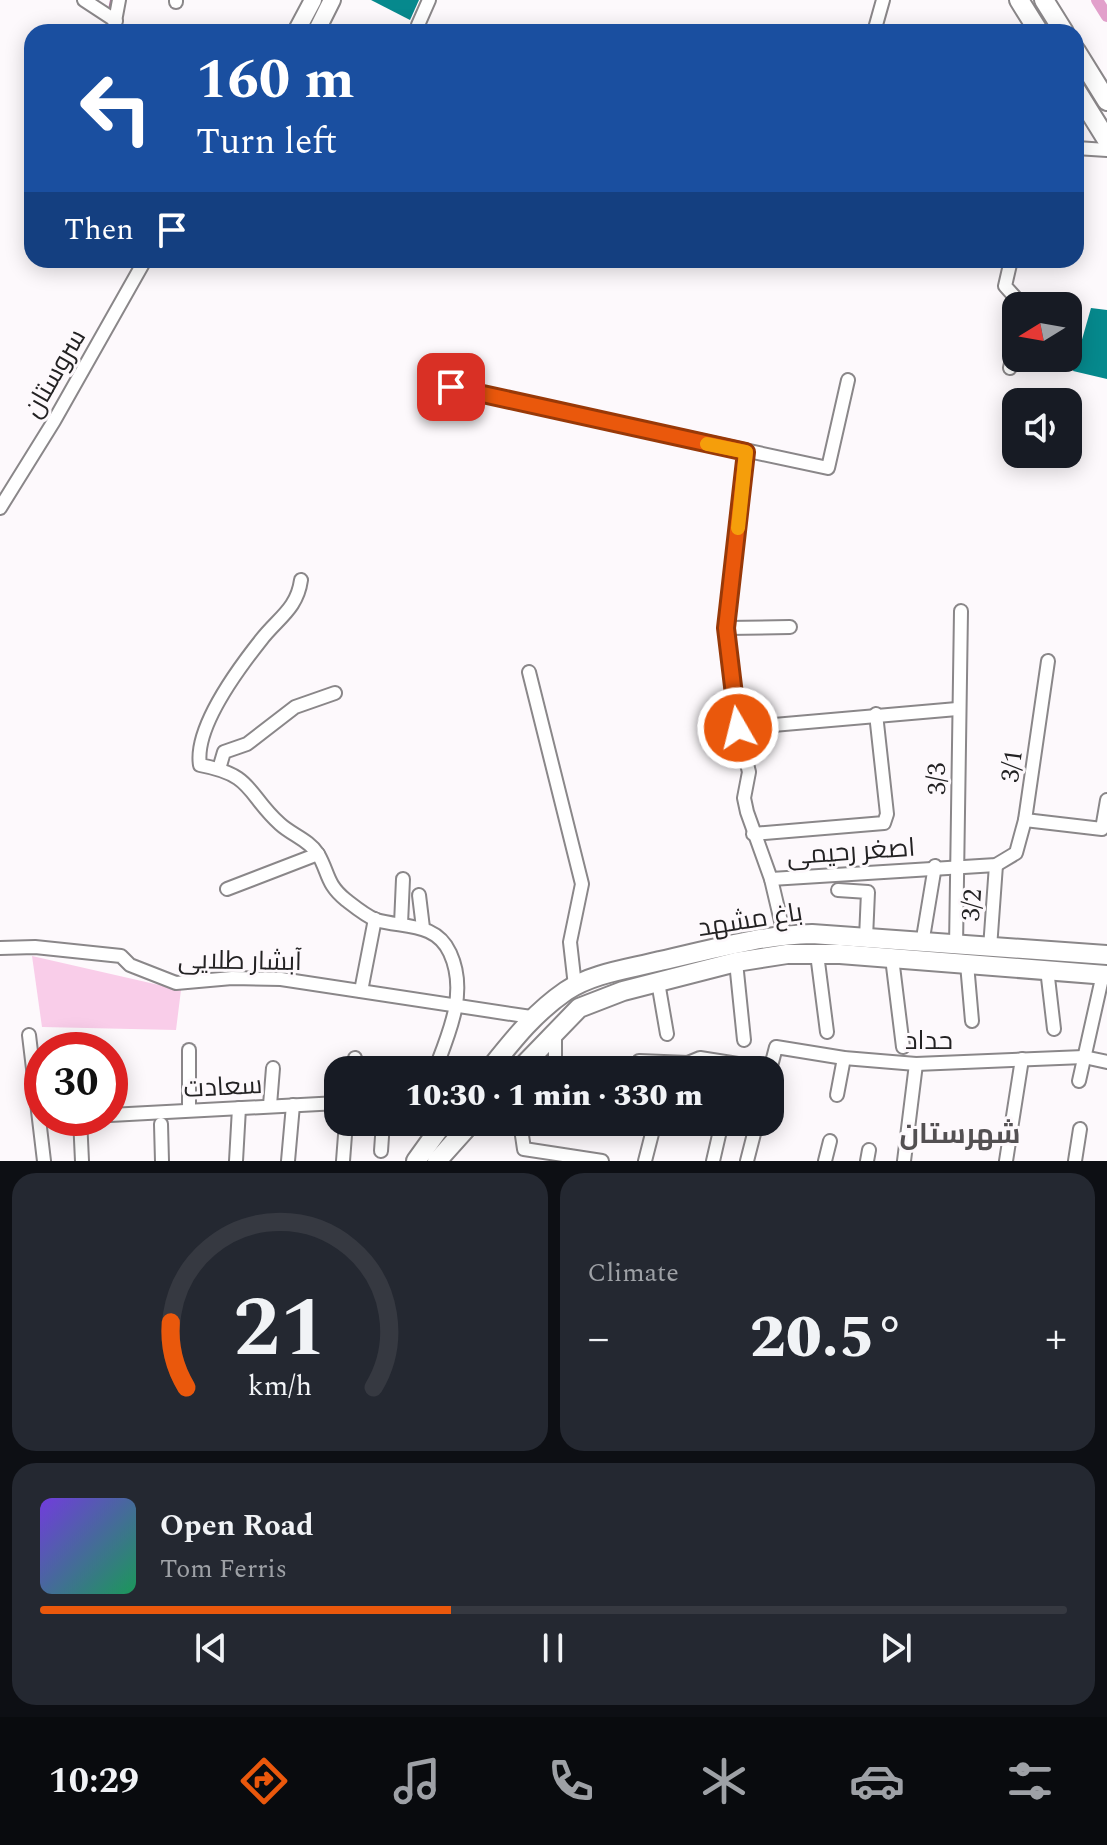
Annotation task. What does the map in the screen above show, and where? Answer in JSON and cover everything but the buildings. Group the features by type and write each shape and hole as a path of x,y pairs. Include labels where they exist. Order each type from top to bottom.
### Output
{"main road":[{"path":"1019,0 1034,24"},
{"path":"1044,0 1059,24"},
{"path":"1084,64 1107,101"},
{"path":"1084,103 1107,140"},
{"name":"باغ مشهد","path":"501,1056 531,1017 575,986 618,971 784,934 990,948 1105,975"},
{"name":"باغ مشهد","path":"532,1056 579,1008 658,982 736,962 787,954 967,964 1046,962 1107,955"},
{"path":"416,1161 431,1136"},
{"path":"437,1161 460,1136"}],"street":[{"path":"84,0 102,6 114,24"},
{"path":"115,24 119,0"},
{"path":"300,24 313,0"},
{"path":"320,24 332,0"},
{"path":"418,24 429,0"},
{"path":"876,24 883,0"},
{"path":"1084,149 1107,150"},
{"name":"سروستان","path":"0,508 54,421 140,268"},
{"path":"1009,268 1005,286 1010,292"},
{"path":"451,387 828,468 848,380"},
{"path":"746,452 726,628 738,728 745,746 749,772 744,798 753,834 771,879 784,934"},
{"path":"301,580 298,599 254,649 231,683 203,735 198,753 200,765 231,773 257,793 280,824 318,854 324,876 342,897 375,919 434,932 449,951 457,975 457,1006 440,1056"},
{"name":"3/3","path":"956,947 959,866 957,709 961,611"},
{"path":"726,628 790,627"},
{"name":"3/1","path":"996,865 1016,853 1025,820 1048,661"},
{"path":"529,672 582,884 570,942 575,986"},
{"path":"219,769 224,752 247,744 295,707 335,693"},
{"path":"738,728 957,709"},
{"path":"753,834 884,823 887,814 876,714"},
{"path":"1025,820 1102,829 1107,800"},
{"path":"227,889 318,854"},
{"name":"اصغر رحیمی","path":"771,879 935,866 996,865"},
{"name":"3/2","path":"990,948 996,865"},
{"path":"922,944 935,866"},
{"path":"401,924 403,879"},
{"path":"838,890 868,892 866,938"},
{"path":"419,895 423,928"},
{"path":"361,991 375,919"},
{"name":"آبشار طلایی","path":"0,948 35,947 121,956 130,965 176,983 232,978 281,979 531,1017"},
{"path":"817,954 827,1032"},
{"path":"892,958 903,1047"},
{"path":"736,962 744,1040"},
{"path":"1046,962 1054,1029"},
{"path":"967,964 972,1021"},
{"path":"1079,1081 1105,975"},
{"path":"658,982 667,1034"},
{"path":"555,1031 555,1056"},
{"name":"حداد","path":"774,1056 776,1047 844,1058 916,1064 1084,1057 1107,1062"},
{"path":"189,1050 189,1109"},
{"path":"837,1095 844,1058"},
{"path":"1006,1161 1022,1059"},
{"path":"904,1161 916,1064"},
{"path":"270,1105 273,1068"},
{"name":"سعادت","path":"128,1114 324,1104"},
{"path":"288,1161 293,1105"},
{"path":"236,1161 239,1108"},
{"path":"161,1124 162,1161"},
{"path":"1075,1161 1080,1129"},
{"path":"42,1136 44,1161"},
{"path":"81,1136 82,1161"},
{"path":"343,1161 345,1136"},
{"path":"381,1151 382,1136"},
{"path":"522,1136 524,1149 537,1156 602,1161"},
{"path":"645,1161 651,1136"},
{"path":"713,1161 719,1136"},
{"path":"747,1161 753,1136"},
{"path":"825,1161 830,1141"}],"shaded area":[{"path":"32,956 181,990 176,1030 42,1027"}],"waterway":[{"path":"110,10 112,0"},
{"path":"1097,0 1107,16"}],"slow traffic":[{"path":"707,444 746,452 738,528"}],"district":[{"name":"شهرستان","path":"960,1133"}],"route":[{"path":"451,387 746,452 726,628 738,728"}]}
